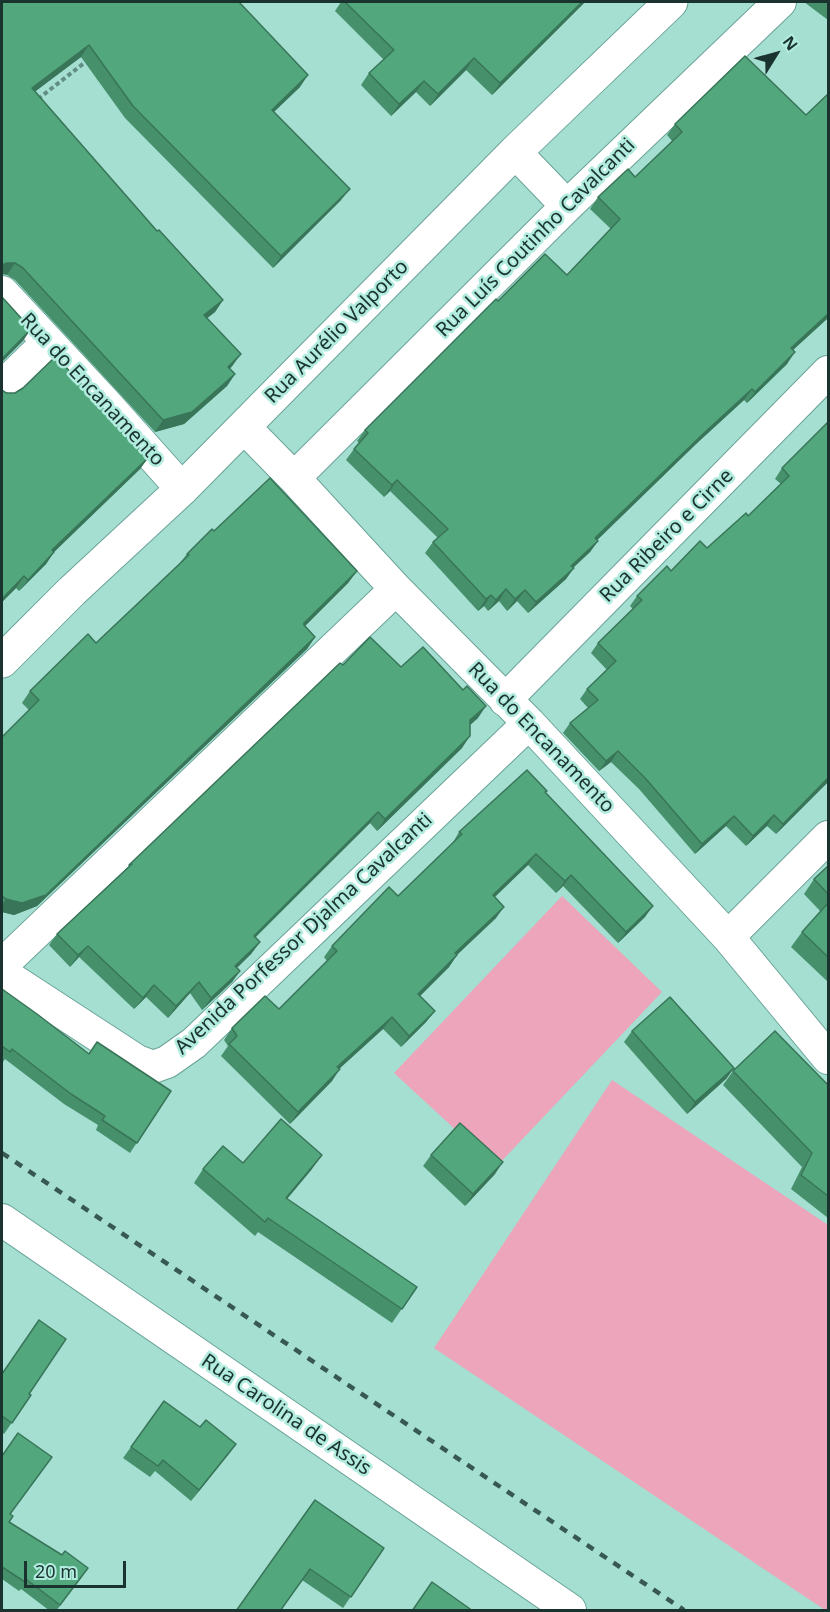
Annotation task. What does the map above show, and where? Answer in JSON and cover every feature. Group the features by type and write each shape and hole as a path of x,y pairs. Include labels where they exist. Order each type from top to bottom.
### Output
{"main road":[{"name":"Rua Aurélio Valporto","path":"2,661 72,591 182,489 515,152 671,2"}],"street":[{"name":"Rua Luís Coutinho Cavalcanti","path":"294,478 567,206 780,2"},
{"path":"515,152 567,206"},
{"name":"Rua do Encanamento","path":"2,292 182,489"},
{"path":"2,387 48,342"},
{"name":"Rua Ribeiro e Cirne","path":"505,700 828,372"},
{"name":"Rua do Encanamento","path":"244,427 396,589 529,723 728,937 828,1058"},
{"path":"2,965 396,589"},
{"name":"Avenida Porfessor Djalma Cavalcanti","path":"2,973 137,1061 153,1067 167,1062 194,1043 529,723"},
{"path":"728,937 828,837"},
{"name":"Rua Carolina de Assis","path":"2,1221 570,1611"}],"path":[{"path":"38,99 92,57"}],"shaded area":[{"path":"562,896 662,992 496,1167 394,1073"},
{"path":"612,1080 828,1225 828,1610 434,1348"}],"building":[{"path":"2,2 239,2 308,75 272,110 350,189 281,256 133,106 89,45 32,88 157,231 159,230 223,300 204,315 241,354 228,367 235,374 192,412 163,420 23,268 15,263 2,265"},
{"path":"345,2 582,2 500,83 474,58 438,94 424,81 399,104 369,73 394,50"},
{"path":"745,56 806,115 828,94 828,314 791,348 795,352 755,392 752,389 704,433 595,538 598,541 571,566 574,568 536,602 525,590 515,599 506,589 496,600 491,595 486,599 433,542 448,529 397,480 392,485 354,449 368,433 365,430 496,299 498,301 545,254 567,275 620,219 598,197 628,169 635,177 682,132 675,124"},
{"path":"2,297 31,329 2,359"},
{"path":"56,356 148,458 52,550 54,552 28,580 24,576 2,599 2,390 6,393 15,393 23,388"},
{"path":"828,422 828,778 783,824 774,815 753,836 734,816 702,844 646,779 618,751 606,761 570,723 598,700 587,689 616,661 598,643 642,600 637,596 667,566 671,571 700,541 707,548 746,513 748,516 789,476 782,468"},
{"path":"270,478 357,571 304,623 315,637 46,895 22,903 6,899 2,896 2,737 39,700 30,691 88,634 96,643 189,555 187,554 212,529 214,531"},
{"path":"370,637 401,667 423,647 463,690 467,686 486,706 470,720 470,736 385,819 378,812 254,936 260,942 235,966 240,971 211,998 199,982 176,1006 154,985 143,998 88,946 78,955 57,934"},
{"path":"527,770 653,906 626,932 571,875 565,881 536,854 493,895 504,907 455,953 457,955 418,994 435,1011 409,1036 392,1017 337,1067 340,1069 298,1112 229,1044 237,1036 232,1028 265,996 279,1009 337,951 332,946 389,887 398,896 462,834 459,832"},
{"path":"828,866 828,894 814,879"},
{"path":"828,903 828,957 802,932"},
{"path":"2,989 89,1054 97,1042 171,1091 137,1143 102,1120 105,1116 71,1094 12,1049 10,1052 2,1046"},
{"path":"670,997 734,1068 695,1102 632,1031"},
{"path":"775,1031 828,1085 828,1196 801,1175 812,1153 733,1071"},
{"path":"281,1119 322,1155 286,1198 417,1287 402,1309 268,1218 265,1222 203,1169 223,1146 243,1163"},
{"path":"460,1123 503,1162 473,1194 431,1155"},
{"path":"39,1320 66,1339 12,1423 2,1416 2,1374"},
{"path":"164,1401 200,1427 206,1420 236,1444 199,1490 163,1460 158,1466 131,1447"},
{"path":"18,1433 52,1457 10,1514 13,1516 9,1522 62,1555 65,1551 88,1568 60,1605 27,1580 25,1582 2,1567 2,1456"},
{"path":"315,1500 384,1548 351,1597 310,1569 280,1611 236,1611"},
{"path":"432,1582 473,1611 412,1611"}],"railway":[{"path":"2,1153 684,1610"}]}
